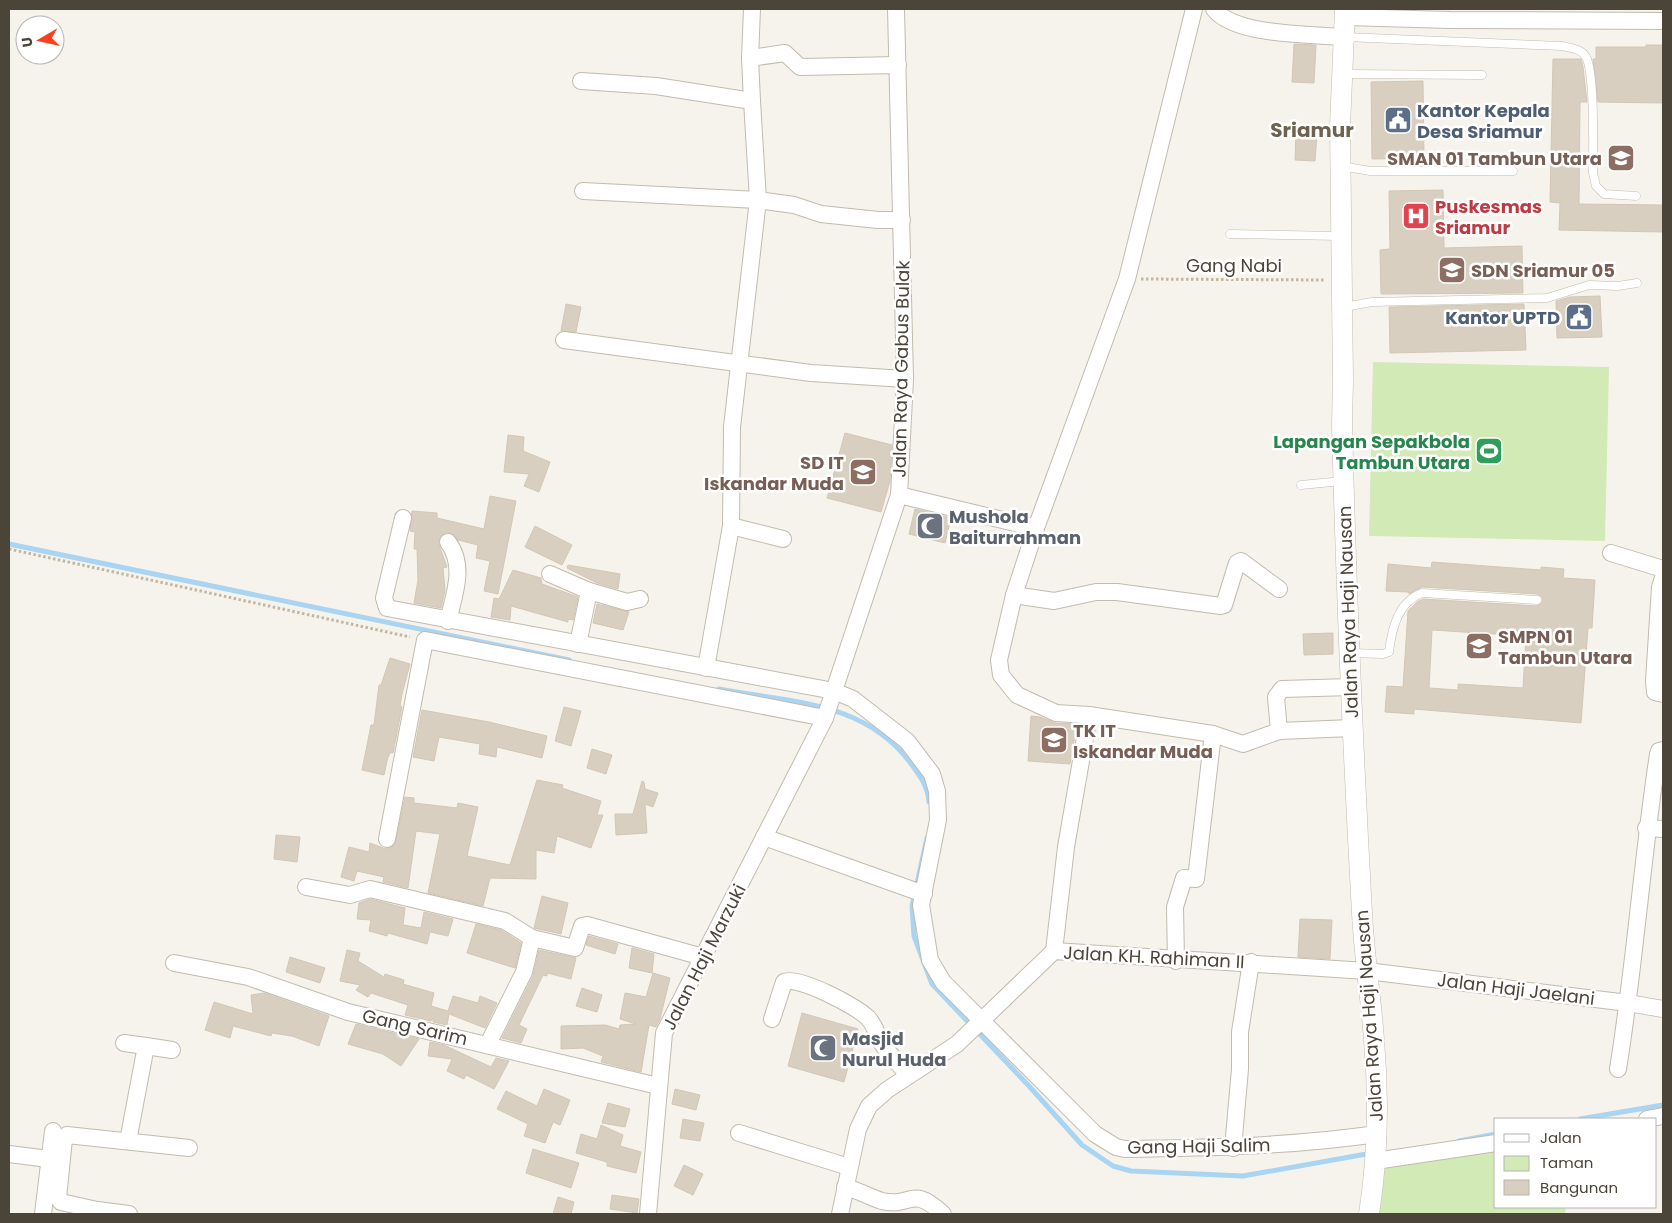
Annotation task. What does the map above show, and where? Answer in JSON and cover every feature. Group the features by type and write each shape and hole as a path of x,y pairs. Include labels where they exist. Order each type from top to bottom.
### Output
{"street":[{"path":"706,668 731,526 732,427 741,364 758,200 750,58 752,9"},
{"name":"Jalan Raya Gabus Bulak","path":"825,718 899,496 905,379 896,9"},
{"path":"1194,9 1127,279 1036,528 1014,595 999,660 1001,675 1017,696 1056,713 1089,715 1213,734 1243,744 1279,731 1352,728"},
{"path":"1214,9 1220,17 1249,28 1450,15 1663,21"},
{"name":"Jalan Raya Haji Nausan","path":"1345,21 1340,236 1343,481 1351,653 1352,728 1362,922 1374,1041 1377,1134 1369,1214"},
{"path":"750,58 785,53 800,67 898,65"},
{"path":"581,82 656,86 752,101"},
{"path":"583,191 758,200 794,205 821,214 878,220 902,220"},
{"path":"564,340 811,373 905,379"},
{"path":"899,496 1036,528"},
{"name":"Gang Haji Salim","path":"403,518 384,598 385,606 395,611 834,691 853,699 907,741 932,774 937,791 938,820 921,905 930,960 943,982 983,1020 1081,1122 1116,1147 1125,1149 1233,1148 1318,1142 1377,1134"},
{"path":"731,526 783,539"},
{"path":"448,542 455,555 458,574 448,621"},
{"path":"1611,553 1663,569"},
{"path":"1014,595 1054,601 1096,592 1117,592 1221,606 1228,597 1237,563 1241,561 1279,589"},
{"path":"550,574 589,591 627,602 640,599"},
{"path":"1663,578 1660,587 1654,681 1655,692 1663,694"},
{"path":"578,644 589,591"},
{"path":"386,839 425,640 716,699 825,718"},
{"path":"1279,731 1276,697 1282,689 1351,687"},
{"path":"1054,951 1066,847 1089,715"},
{"name":"Jalan Haji Marzuki","path":"648,1214 664,1032 825,718"},
{"path":"1176,961 1175,907 1184,878 1196,879 1213,734"},
{"path":"1618,1069 1628,1003 1646,828 1658,751 1663,750"},
{"path":"1646,828 1663,829"},
{"path":"764,837 924,894"},
{"path":"306,887 350,895 370,889 505,920 532,938 575,948 582,926 587,925 703,957"},
{"path":"488,1044 524,972 532,938"},
{"name":"Jalan KH. Rahiman II","path":"840,1214 858,1129 869,1106 887,1090 963,1038 1054,951 1176,961 1250,962 1368,971"},
{"path":"1233,1148 1240,1069 1240,1032 1250,962"},
{"name":"Gang Sarim","path":"174,963 248,977 348,1012 658,1086"},
{"name":"Jalan Haji Jaelani","path":"1368,971 1663,1009"},
{"path":"772,1019 784,982 790,980 842,1000 866,1016 874,1025 882,1044 908,1075"},
{"path":"124,1043 172,1050"},
{"path":"128,1141 146,1046"},
{"path":"42,1214 53,1131"},
{"path":"739,1133 849,1167"},
{"path":"130,1214 97,1212 61,1202 58,1198 64,1139 71,1135 189,1148"},
{"path":"1375,1161 1494,1143"},
{"path":"9,1154 49,1159"},
{"path":"845,1187 861,1191 882,1201 920,1198 927,1200 943,1214"}],"lane":[{"path":"1345,21 1562,46 1580,50 1586,57 1590,79 1593,173 1596,186 1604,194 1636,196"},
{"path":"1343,74 1482,75"},
{"path":"1341,166 1370,171 1513,171"},
{"path":"1230,234 1340,236"},
{"path":"1342,307 1372,302 1547,298 1589,285 1618,286 1637,283"},
{"path":"1301,485 1343,481"},
{"path":"1351,653 1383,654 1389,652 1397,616 1407,601 1422,593 1537,600"}],"path":[{"name":"Gang Nabi","path":"1127,279 1340,280"},
{"path":"9,549 425,640"}],"green space":[{"name":"Lapangan Sepakbola Tambun Utara","path":"1373,362 1609,367 1605,541 1369,536"},
{"path":"1494,1143 1494,1208 1566,1208 1565,1214 1369,1214 1375,1161"}],"building":[{"path":"1294,44 1316,45 1314,83 1292,82"},
{"path":"1646,45 1663,45 1663,103 1598,102 1593,59 1596,59 1596,47 1646,47"},
{"path":"1553,59 1581,59 1583,67 1587,102 1580,102 1579,204 1663,205 1663,232 1559,230 1560,203 1550,202"},
{"name":"Kantor Kepala Desa Sriamur","path":"1423,81 1424,158 1372,159 1371,82"},
{"path":"1296,132 1317,133 1315,161 1295,160"},
{"name":"SDN Sriamur 05","path":"1443,190 1444,248 1522,246 1523,293 1381,294 1380,250 1390,249 1389,191"},
{"name":"Kantor UPTD","path":"1600,296 1602,337 1557,338 1556,301 1570,297"},
{"path":"566,304 581,307 576,332 561,331"},
{"path":"1524,304 1526,350 1390,353 1389,307"},
{"name":"SD IT Iskandar Muda","path":"845,433 892,445 890,481 881,512 827,498"},
{"path":"508,435 524,437 523,451 550,462 539,492 524,486 529,474 504,472"},
{"path":"490,496 516,501 498,594 484,591 490,561 476,558 478,545 458,540 453,534 447,532 443,534 438,542 447,567 443,568 445,590 441,608 414,603 418,580 417,549 414,549 415,532 410,531 412,511 437,513 437,518 484,529"},
{"name":"Mushola Baiturrahman","path":"915,509 951,518 945,543 909,534"},
{"path":"535,526 572,545 562,565 525,547"},
{"path":"1432,562 1541,570 1541,567 1564,569 1563,578 1595,580 1592,628 1588,628 1581,723 1414,709 1414,714 1385,712 1387,686 1403,687 1408,611 1417,602 1423,599 1537,606 1543,601 1542,597 1537,594 1422,587 1409,594 1409,592 1386,591 1388,564 1431,568","holes":["1432,630 1526,636 1523,688 1458,684 1458,690 1429,688"]},
{"path":"568,565 620,574 618,589 597,583 567,568"},
{"path":"513,570 541,578 542,584 578,597 573,620 568,619 568,622 511,606 510,620 491,617 494,598 499,599"},
{"path":"597,604 629,612 623,630 593,623"},
{"path":"1333,633 1333,654 1304,655 1303,634"},
{"path":"390,658 410,664 402,694 400,706 402,707 393,753 391,752 388,757 384,775 362,770 371,725 374,725 379,685 381,685"},
{"path":"564,707 581,711 571,746 555,741"},
{"path":"422,710 489,722 547,736 542,758 497,747 496,757 479,754 480,744 439,737 434,761 413,757"},
{"name":"TK IT Iskandar Muda","path":"1031,716 1040,717 1055,723 1077,724 1070,764 1028,761"},
{"path":"592,749 612,755 606,774 587,768"},
{"path":"537,780 563,785 562,788 601,801 597,815 603,815 591,848 557,836 554,853 536,850 536,879 490,878 483,906 428,893 440,834 416,831 408,888 383,882 384,877 357,871 354,881 341,877 349,847 369,852 370,843 386,849 395,845 405,797 414,798 414,803 457,808 458,803 478,807 467,856 510,865"},
{"path":"642,781 644,782 645,789 658,793 653,807 645,804 647,833 616,835 615,814 633,814"},
{"path":"276,835 300,837 297,862 274,859"},
{"path":"542,896 568,903 561,934 534,928"},
{"path":"370,899 405,908 403,925 421,928 424,912 453,919 448,936 430,932 427,944 388,933 387,936 369,931 371,920 357,919 359,903"},
{"path":"1300,919 1332,920 1330,959 1298,957"},
{"path":"476,924 501,930 521,943 515,968 467,953"},
{"path":"589,936 618,944 615,954 586,945"},
{"path":"632,948 654,954 652,973 629,968"},
{"path":"347,950 360,953 358,961 384,977 385,974 404,980 403,984 434,993 431,1006 448,1011 453,996 478,1003 480,996 497,1003 485,1028 449,1014 447,1025 433,1022 433,1018 431,1021 405,1015 408,1005 371,993 368,997 356,990 360,985 340,981"},
{"path":"539,950 576,958 571,979 547,973 547,976 543,975 519,1025 527,1029 521,1043 502,1038 533,976"},
{"path":"290,957 325,968 320,983 286,972"},
{"path":"653,973 670,978 660,1019 656,1027 649,1025 641,1072 601,1062 603,1056 583,1048 561,1049 561,1026 605,1025 619,1029 620,1025 636,1024 620,1019 625,993 646,997"},
{"path":"582,988 602,995 597,1012 576,1006"},
{"path":"264,993 329,1016 319,1046 292,1036 272,1033 271,1036 233,1026 230,1038 205,1030 214,1002 253,1014 251,995"},
{"name":"Masjid Nurul Huda","path":"802,1013 858,1029 844,1082 788,1066"},
{"path":"356,1024 419,1039 401,1066 383,1054 348,1044"},
{"path":"430,1042 444,1045 491,1067 496,1058 509,1061 494,1089 466,1075 464,1079 447,1071 452,1059 428,1056"},
{"path":"544,1089 570,1100 560,1125 553,1122 545,1143 524,1136 528,1124 497,1109 506,1091 537,1106"},
{"path":"675,1089 700,1095 696,1110 672,1104"},
{"path":"608,1103 630,1109 625,1127 602,1123"},
{"path":"683,1119 704,1123 700,1141 680,1138"},
{"path":"601,1125 623,1135 620,1146 641,1152 636,1173 607,1166 607,1162 576,1153 581,1134 597,1139"},
{"path":"533,1149 579,1163 571,1188 526,1173"},
{"path":"684,1165 703,1174 693,1195 674,1186"},
{"path":"612,1195 639,1199 637,1213 610,1209"},
{"path":"558,1197 574,1202 571,1214 553,1214"}],"waterway":[{"path":"9,544 569,660"},
{"path":"719,689 825,708 849,716 872,728 893,744 912,765 923,782 929,802"},
{"path":"927,838 912,906 914,936 932,984 1082,1145 1113,1166 1131,1171 1243,1176 1372,1153"},
{"path":"1586,1118 1663,1105"},
{"path":"1459,1141 1494,1134"}],"place":[{"name":"Kantor Kepala Desa Sriamur","path":"1398,120"},
{"name":"SMAN 01 Tambun Utara","path":"1621,158"},
{"name":"Puskesmas Sriamur","path":"1416,216"},
{"name":"SDN Sriamur 05","path":"1452,270"},
{"name":"Kantor UPTD","path":"1579,317"},
{"name":"Lapangan Sepakbola Tambun Utara","path":"1489,451"},
{"name":"SD IT Iskandar Muda","path":"863,472"},
{"name":"Mushola Baiturrahman","path":"930,526"},
{"name":"SMPN 01 Tambun Utara","path":"1479,646"},
{"name":"TK IT Iskandar Muda","path":"1054,740"},
{"name":"Masjid Nurul Huda","path":"823,1048"}],"district":[{"name":"Sriamur","path":"1312,130"}]}
